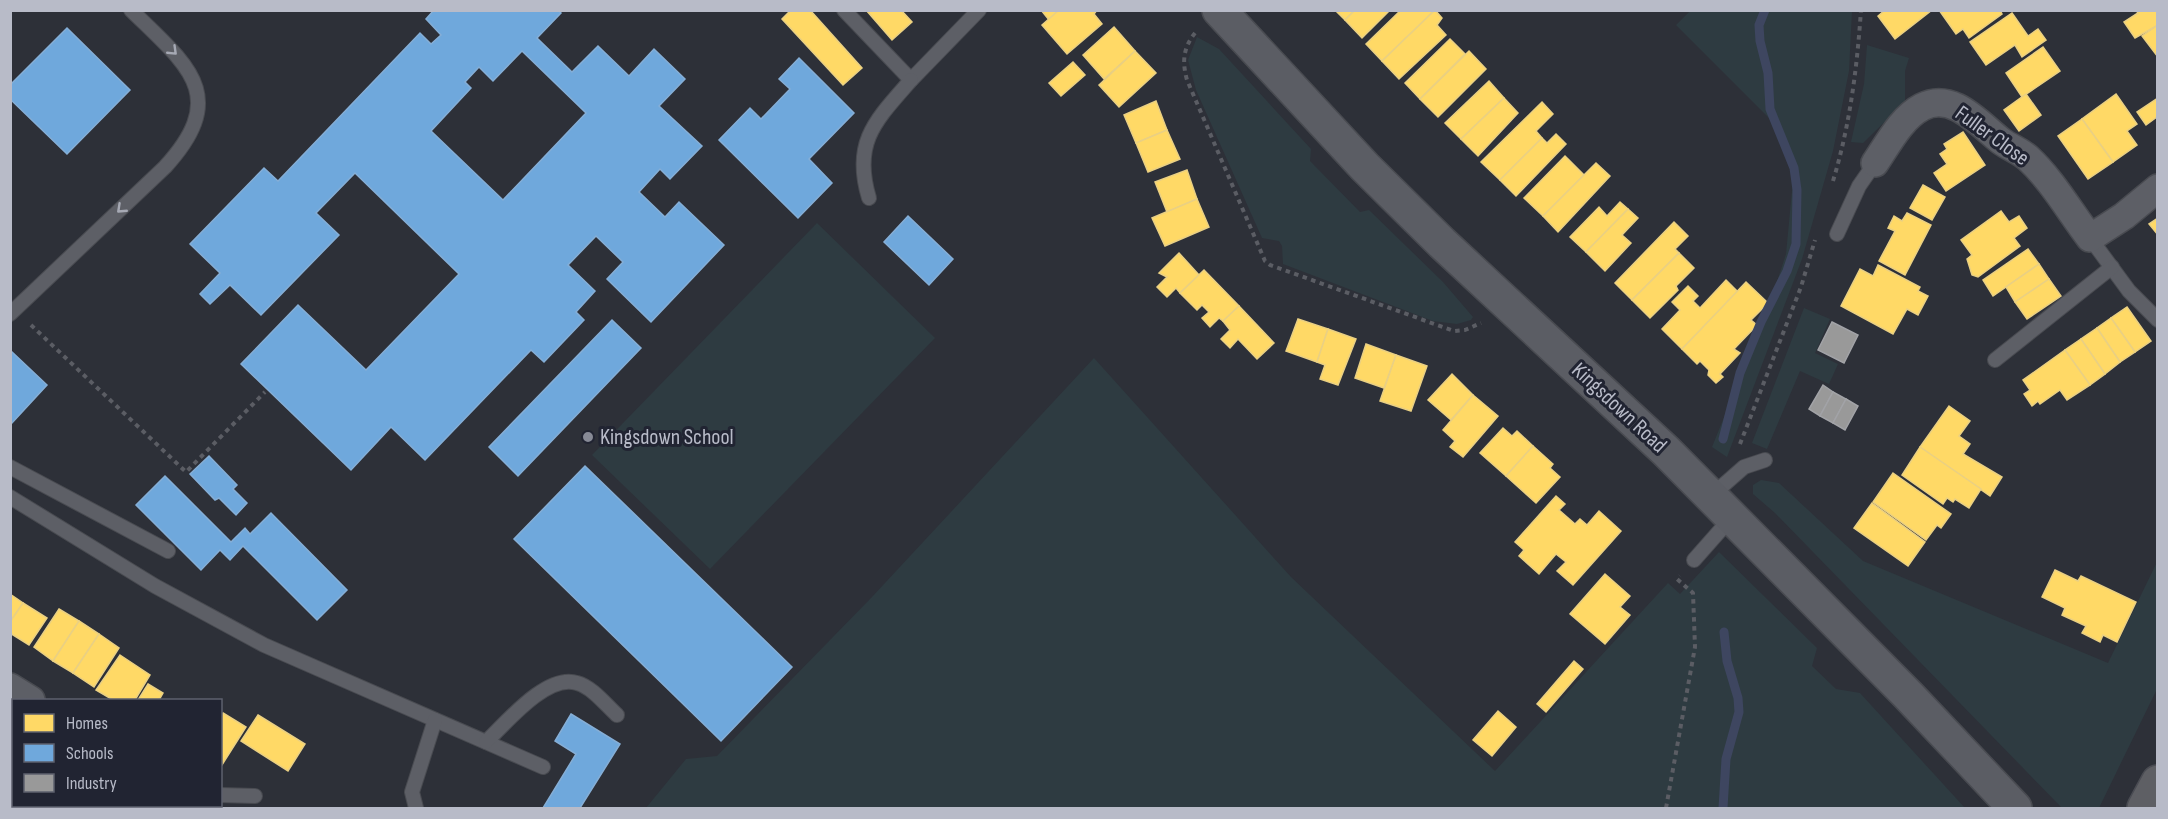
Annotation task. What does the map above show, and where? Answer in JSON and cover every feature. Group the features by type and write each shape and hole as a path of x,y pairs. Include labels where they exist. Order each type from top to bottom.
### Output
{"highway":[{"path":"2144,808 2157,782"}],"main road":[{"name":"Kingsdown Road","path":"1208,21 1505,301 1723,498 2015,808"}],"street":[{"name":"Fuller Close","path":"1875,163 1903,123 1913,114 1923,107 1946,104 1966,111 2001,141 2028,158 2090,238"},
{"path":"2090,238 2124,216 2157,188"},
{"path":"10,687 29,699"}],"lane":[{"path":"13,312 165,167 185,146 193,130 197,112 197,90 192,75 184,62 131,10"},
{"path":"844,10 911,80"},
{"path":"869,198 864,177 866,144 871,128 911,80 979,10"},
{"path":"1838,234 1859,186 1875,163"},
{"path":"2090,238 2146,311 2157,320"},
{"path":"1995,360 2112,267"},
{"path":"1695,560 1723,498 1744,467 1766,460"},
{"path":"10,467 168,551"},
{"path":"10,497 155,586 264,645 543,767"},
{"path":"486,742 539,693 568,681 586,687 617,715"},
{"path":"416,808 412,792 435,720"},
{"path":"222,795 255,796"}],"path":[{"path":"1831,189 1841,157 1857,73 1861,10"},
{"path":"1208,21 1184,53 1183,65 1187,80 1269,266 1454,331 1478,325 1505,301"},
{"path":"1723,498 1801,287 1817,233"},
{"path":"13,312 186,471 265,392"},
{"path":"1666,808 1695,648 1693,593 1677,579 1695,560"}],"shaded area":[{"path":"1690,11 1852,11 1849,71 1833,151 1802,259 1727,457 1712,447 1770,303 1786,254 1793,180 1783,132 1676,25"},
{"path":"1197,37 1219,49 1311,149 1310,161 1360,212 1369,210 1443,282 1473,317 1471,320 1457,324 1433,321 1283,264 1282,246 1279,241 1262,238 1196,90 1188,60"},
{"path":"1867,45 1909,58 1905,71 1905,102 1863,143 1851,142 1864,84"},
{"path":"817,223 935,338 710,569 592,455"},
{"path":"1804,308 1830,319 1815,353 1838,364 1829,384 1800,371 1767,449 1752,443"},
{"path":"1094,358 1291,577 1495,771 1668,583 1680,594 1719,552 1817,648 1812,666 1836,689 1860,693 1965,808 646,808 686,759 717,756 872,597"},
{"path":"1761,480 1779,483 1863,561 2108,663 2157,562 2157,689 2099,808 2062,808 1775,513 1753,494 1753,485"}],"building: Homes":[{"path":"791,10 810,10 862,68 843,85 782,19"},
{"path":"866,10 901,10 912,22 892,40"},
{"path":"1041,10 1059,10 1049,20"},
{"path":"1059,10 1097,10 1094,14 1102,24 1067,54 1042,25"},
{"path":"1335,10 1355,10 1345,20"},
{"path":"1355,10 1390,10 1362,38 1345,20"},
{"path":"1401,10 1435,10 1382,61 1366,44"},
{"path":"1435,10 1442,18 1437,25 1446,35 1399,79 1382,61"},
{"path":"1885,10 1932,10 1895,39 1878,16"},
{"path":"1939,10 2000,10 2002,14 1969,38 1963,29 1956,34"},
{"path":"2136,10 2158,10 2158,25 2135,38 2124,22 2138,13"},
{"path":"2012,13 2028,36 2038,29 2046,40 2022,57 2015,45 1986,65 1970,42"},
{"path":"2158,25 2158,57 2142,36"},
{"path":"1114,27 1135,51 1104,79 1083,55"},
{"path":"1450,39 1465,54 1420,99 1405,83"},
{"path":"2043,47 2060,71 2022,97 2006,73"},
{"path":"1135,51 1156,73 1119,107 1099,85"},
{"path":"1469,51 1486,69 1438,117 1420,99"},
{"path":"1073,62 1085,75 1061,96 1049,83"},
{"path":"1489,81 1504,98 1461,139 1445,123"},
{"path":"2026,94 2041,115 2019,131 2004,110"},
{"path":"2116,94 2137,124 2127,131 2137,145 2113,162 2082,119"},
{"path":"1504,98 1518,113 1478,156 1461,139"},
{"path":"2158,98 2158,116 2146,125 2137,112"},
{"path":"1156,101 1167,130 1136,143 1124,115"},
{"path":"1542,102 1553,114 1536,131 1542,138 1500,180 1481,162"},
{"path":"2082,119 2113,162 2088,179 2058,136"},
{"path":"1167,130 1180,159 1148,172 1136,143"},
{"path":"1963,132 1985,165 1946,191 1934,173 1947,164 1940,154 1947,149 1944,144"},
{"path":"1556,134 1566,144 1516,196 1500,180 1542,138 1547,143"},
{"path":"1565,156 1584,175 1543,216 1524,198"},
{"path":"1596,163 1610,176 1558,232 1543,216"},
{"path":"1187,170 1197,199 1167,212 1155,182"},
{"path":"1923,185 1945,197 1932,220 1910,208"},
{"path":"1197,199 1209,227 1165,246 1152,218"},
{"path":"1620,202 1628,209 1586,252 1570,237 1599,207 1607,216"},
{"path":"1628,209 1638,218 1622,235 1631,243 1605,271 1586,252"},
{"path":"2001,211 2009,222 2019,216 2027,228 2014,238 2020,246 1978,277 1972,275 1967,259 1972,255 1961,240"},
{"path":"1907,213 1931,225 1905,275 1879,261 1895,231 1888,228 1894,216 1902,221"},
{"path":"2158,218 2158,235 2149,224"},
{"path":"1674,222 1688,236 1675,249 1679,253 1632,300 1615,283"},
{"path":"2028,249 2039,264 1993,296 1983,280"},
{"path":"1179,253 1199,275 1180,293 1176,288 1167,297 1157,287 1167,277 1159,273"},
{"path":"1679,253 1694,268 1676,286 1678,290 1650,318 1632,300"},
{"path":"2039,264 2049,279 2015,302 2006,287"},
{"path":"1878,265 1920,287 1918,291 1928,296 1918,315 1907,309 1893,334 1841,306 1860,269 1873,276"},
{"path":"1204,270 1239,306 1223,321 1219,318 1210,327 1202,318 1209,312 1202,305 1197,310 1180,293"},
{"path":"2049,279 2061,296 2027,319 2015,302"},
{"path":"1726,280 1738,292 1682,349 1662,329 1680,310 1672,302 1688,286 1698,296 1693,301 1700,308"},
{"path":"1746,282 1768,303 1751,320 1757,325 1734,349 1740,353 1720,374 1723,377 1716,383 1708,375 1709,370 1700,361 1697,364 1682,349"},
{"path":"1239,306 1274,343 1257,359 1238,339 1230,348 1221,339 1230,330 1223,321"},
{"path":"2127,307 2151,341 2135,352 2111,318"},
{"path":"2111,318 2135,352 2120,362 2097,328"},
{"path":"1298,319 1328,329 1317,362 1286,351"},
{"path":"2097,328 2120,362 2105,374 2081,339"},
{"path":"1328,329 1356,339 1338,385 1320,379 1325,365 1317,362"},
{"path":"2081,339 2105,374 2090,385 2065,350"},
{"path":"1366,344 1396,355 1384,388 1355,378"},
{"path":"2065,350 2090,385 2067,400 2060,390 2040,404 2038,401 2032,406 2024,394 2030,390 2023,380"},
{"path":"1396,355 1427,366 1411,411 1380,401"},
{"path":"1452,374 1473,395 1451,420 1428,400"},
{"path":"1473,395 1498,416 1463,457 1450,447 1455,441 1443,430"},
{"path":"1949,406 1970,421 1959,436 1970,444 1963,454 2002,477 1990,496 1920,447"},
{"path":"1503,428 1512,436 1517,431 1533,446 1506,476 1480,453"},
{"path":"1533,446 1553,464 1550,468 1560,477 1536,503 1506,476"},
{"path":"1920,447 1981,489 1969,508 1955,499 1953,502 1947,498 1943,504 1902,475"},
{"path":"1893,473 1951,514 1941,528 1937,525 1926,540 1873,502"},
{"path":"1556,496 1565,504 1559,510 1575,524 1580,519 1587,525 1599,511 1621,531 1573,585 1557,571 1566,562 1556,554 1539,574 1519,556 1524,550 1515,542"},
{"path":"1872,503 1925,542 1908,566 1854,528"},
{"path":"2055,570 2078,581 2081,576 2136,602 2117,642 2103,635 2100,642 2082,633 2086,626 2062,615 2065,608 2042,597"},
{"path":"1605,574 1630,596 1620,607 1630,615 1605,644 1570,614"},
{"path":"10,594 23,603 10,622"},
{"path":"23,603 47,618 29,645 10,633 10,622"},
{"path":"59,609 79,621 53,661 34,647"},
{"path":"79,621 99,634 73,673 53,661"},
{"path":"99,634 119,648 94,687 73,673"},
{"path":"120,655 150,675 136,699 111,699 96,690"},
{"path":"1574,661 1583,669 1546,712 1537,704"},
{"path":"148,684 163,693 160,699 139,699"},
{"path":"1498,711 1516,727 1492,756 1473,740"},
{"path":"222,714 246,727 222,765"},
{"path":"258,715 305,744 288,771 241,741"},
{"path":"12,768 12,807 10,806 10,770"},
{"path":"22,807 64,807 63,808"},
{"path":"128,807 130,808 69,808"}],"building: Schools":[{"path":"434,10 558,10 561,13 537,38 572,72 598,46 629,76 654,49 685,79 659,106 702,146 670,179 660,169 639,192 665,217 679,202 724,245 651,322 607,279 623,262 596,236 568,265 595,291 576,312 584,320 544,362 531,350 425,460 391,427 351,470 241,364 298,305 366,370 459,274 355,173 316,213 339,235 261,315 230,285 210,304 200,294 220,273 190,244 264,168 278,181 420,33 431,44 441,35 426,19","holes":["522,51 586,113 503,200 431,131 471,88 465,82 479,67 493,81"]},
{"path":"67,28 130,90 67,154 10,99 10,85"},
{"path":"799,58 854,113 809,159 832,183 798,218 719,140 750,108 761,119 790,89 779,79"},
{"path":"908,216 953,259 929,285 884,242"},
{"path":"612,320 641,348 518,476 489,447"},
{"path":"10,352 47,385 10,425"},
{"path":"209,456 237,485 233,489 247,503 236,515 219,498 215,500 190,474"},
{"path":"585,466 792,667 721,741 514,539"},
{"path":"165,476 231,542 245,528 250,534 271,513 347,590 317,620 243,546 230,560 220,550 201,570 136,505"},
{"path":"571,714 620,744 580,808 543,808 576,754 555,741"}],"building: Industry":[{"path":"1832,322 1858,335 1844,363 1818,350"},
{"path":"1823,385 1833,392 1820,416 1809,409"},
{"path":"1833,392 1846,399 1833,423 1820,416"},
{"path":"1846,399 1858,406 1845,430 1833,423"}],"waterway":[{"path":"1723,439 1740,373 1761,322 1787,271 1796,244 1797,190 1794,168 1770,109 1768,73 1760,41 1759,25 1765,10"},
{"path":"1723,808 1726,759 1739,712 1738,698 1727,661 1724,632"}],"place":[{"name":"Kingsdown School","path":"588,437"}]}
